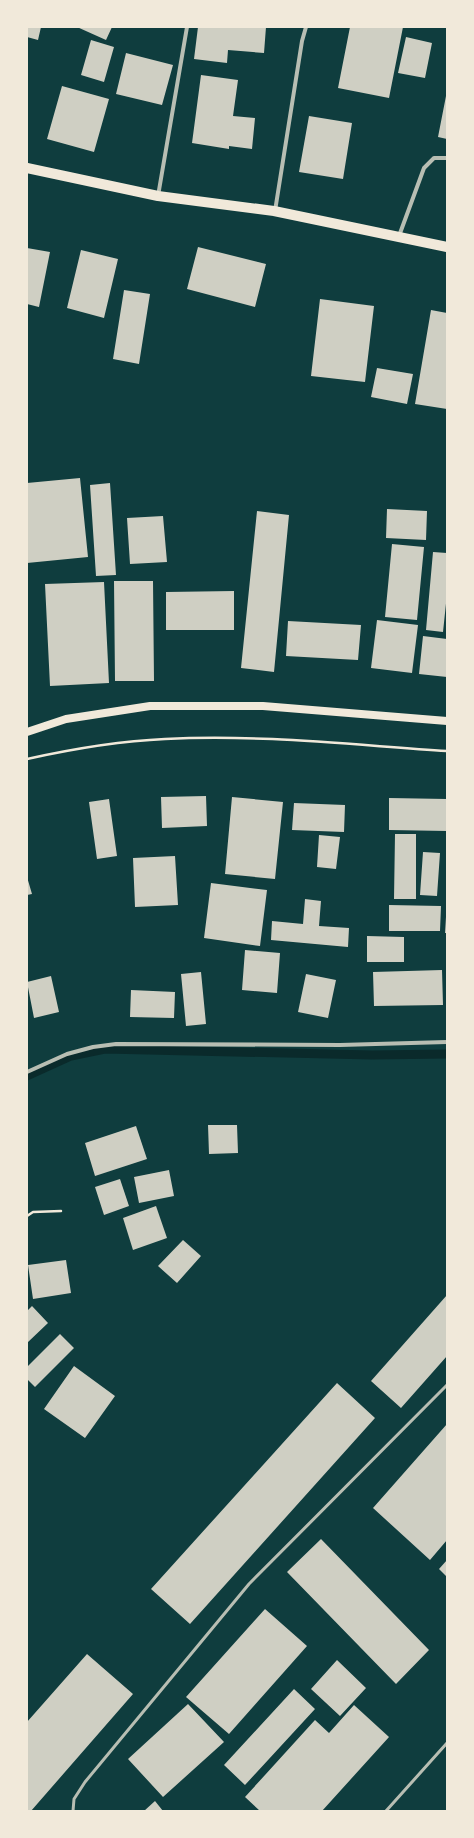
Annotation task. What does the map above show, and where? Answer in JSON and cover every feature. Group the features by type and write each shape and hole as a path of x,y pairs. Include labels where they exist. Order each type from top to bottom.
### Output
{"main road":[{"path":"27,168 158,196 274,211 447,247"},
{"path":"27,732 66,719 150,706 263,706 447,721"}],"street":[{"path":"158,196 187,27"},
{"path":"274,211 302,41 306,27"},
{"path":"398,238 424,168 434,158 447,158"},
{"path":"27,1072 67,1054 93,1047 116,1044 340,1045 447,1042"}],"lane":[{"path":"73,1811 74,1799 85,1782 249,1584 447,1384"},
{"path":"386,1811 447,1743"}],"path":[{"path":"27,759 112,743 165,739 246,738 447,751"},
{"path":"27,1216 32,1212 61,1211"}],"building":[{"path":"27,27 41,27 38,40 27,37"},
{"path":"77,27 112,27 106,40"},
{"path":"198,27 266,27 264,53 228,50 227,63 194,59"},
{"path":"350,27 403,27 389,98 338,88"},
{"path":"406,37 432,43 425,78 398,73"},
{"path":"91,40 114,47 104,82 81,75"},
{"path":"126,53 173,65 162,105 116,94"},
{"path":"201,75 238,80 233,116 255,118 252,149 229,146 229,149 192,143"},
{"path":"62,86 109,99 94,152 47,139"},
{"path":"447,96 447,139 438,137"},
{"path":"309,116 352,123 343,179 299,172"},
{"path":"198,247 266,264 255,307 187,289"},
{"path":"27,248 50,252 39,307 27,304"},
{"path":"81,250 118,259 104,318 67,308"},
{"path":"124,290 150,294 139,364 113,359"},
{"path":"320,299 374,306 365,382 311,376"},
{"path":"431,310 447,313 447,409 415,404"},
{"path":"377,368 413,374 407,404 371,397"},
{"path":"80,478 88,557 27,563 27,483"},
{"path":"110,483 116,575 96,576 90,485"},
{"path":"387,509 427,511 426,540 386,538"},
{"path":"257,511 289,515 274,672 241,668"},
{"path":"163,516 167,562 130,564 127,518"},
{"path":"392,544 424,547 417,620 385,617"},
{"path":"433,552 447,553 447,594 443,632 426,630"},
{"path":"114,581 153,581 154,681 115,681"},
{"path":"104,582 109,683 50,686 45,584"},
{"path":"234,591 234,630 166,630 166,592"},
{"path":"377,620 418,625 412,673 371,668"},
{"path":"288,621 361,625 358,660 286,656"},
{"path":"423,636 447,639 447,677 419,674"},
{"path":"206,796 207,826 162,828 161,797"},
{"path":"232,797 283,802 275,879 225,874"},
{"path":"389,798 447,799 447,831 389,830"},
{"path":"109,799 117,856 97,859 89,802"},
{"path":"294,803 345,805 344,832 292,830"},
{"path":"395,834 416,834 416,899 394,899"},
{"path":"319,835 340,837 336,869 317,867"},
{"path":"423,852 440,853 437,896 420,895"},
{"path":"175,856 178,905 135,907 133,858"},
{"path":"27,877 32,894 27,895"},
{"path":"211,883 267,890 260,946 204,938"},
{"path":"305,899 321,901 319,926 349,928 348,947 271,940 272,921 303,924"},
{"path":"389,905 441,906 440,931 389,931"},
{"path":"446,917 447,933 445,933"},
{"path":"367,936 404,937 404,962 367,962"},
{"path":"245,950 280,953 277,993 242,990"},
{"path":"442,970 443,1005 374,1006 373,972"},
{"path":"201,972 206,1024 186,1026 181,974"},
{"path":"306,974 336,980 328,1018 298,1012"},
{"path":"51,976 59,1012 34,1018 27,982"},
{"path":"131,990 175,992 174,1018 130,1017"},
{"path":"208,1125 237,1125 238,1153 209,1154"},
{"path":"136,1126 147,1159 95,1176 85,1143"},
{"path":"169,1170 174,1196 139,1203 134,1177"},
{"path":"120,1179 129,1206 104,1215 95,1187"},
{"path":"156,1206 167,1238 133,1250 123,1218"},
{"path":"183,1240 201,1256 177,1283 158,1266"},
{"path":"66,1260 71,1293 33,1299 28,1265"},
{"path":"447,1295 447,1356 401,1408 371,1381"},
{"path":"32,1306 48,1323 27,1343 27,1311"},
{"path":"60,1334 74,1348 35,1387 27,1379 27,1367"},
{"path":"74,1366 115,1396 85,1438 44,1409"},
{"path":"337,1383 375,1418 190,1624 151,1589"},
{"path":"447,1424 447,1540 430,1560 373,1508"},
{"path":"321,1539 429,1650 396,1684 287,1572"},
{"path":"447,1560 447,1577 439,1569"},
{"path":"265,1609 307,1646 229,1734 186,1697"},
{"path":"87,1654 133,1694 31,1811 27,1811 27,1722"},
{"path":"337,1660 366,1688 340,1716 311,1689"},
{"path":"294,1689 315,1709 245,1785 224,1765"},
{"path":"188,1704 224,1742 163,1797 128,1759"},
{"path":"354,1705 389,1737 322,1811 260,1811 245,1797 315,1720 329,1733"},
{"path":"155,1801 163,1811 144,1811"}],"waterway":[{"path":"27,1076 71,1056 105,1049 372,1055 447,1054"}]}
